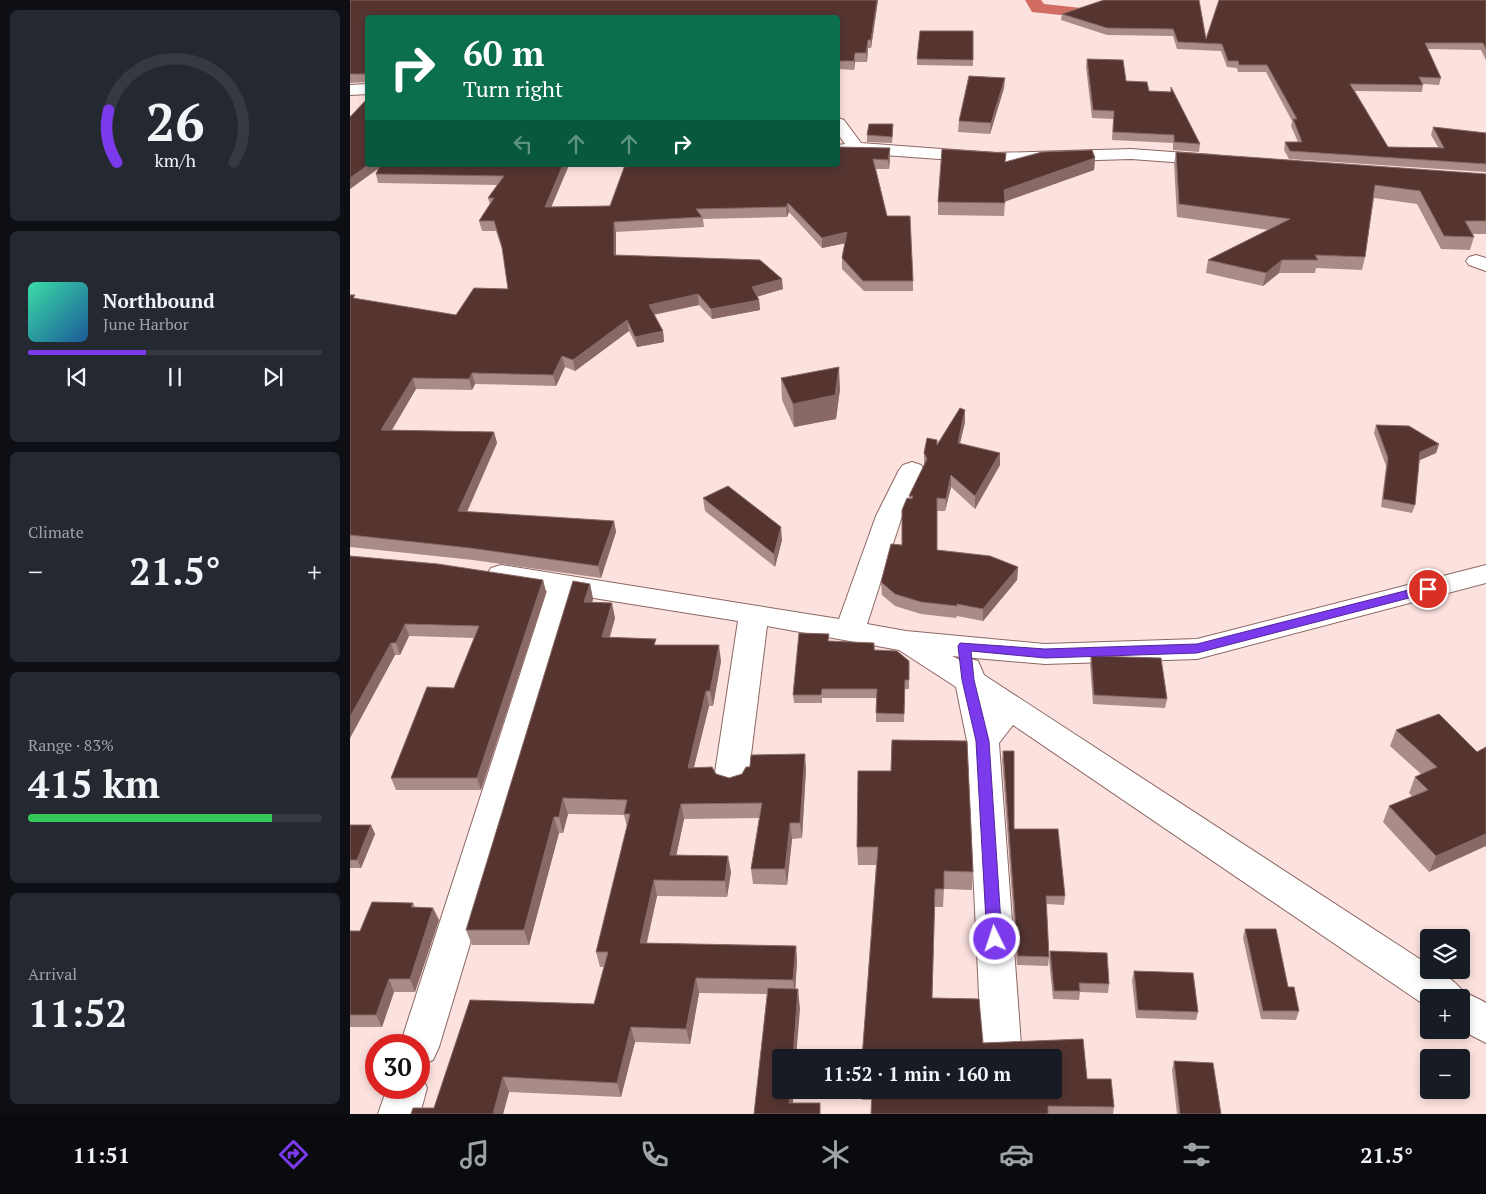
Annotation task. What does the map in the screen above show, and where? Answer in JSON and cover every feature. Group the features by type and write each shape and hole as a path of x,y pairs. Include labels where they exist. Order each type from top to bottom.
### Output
{"street":[{"path":"350,90 365,89"},
{"path":"840,126 856,148"},
{"path":"840,150 856,148 995,158 1131,154 1230,161"},
{"path":"850,631 888,516 912,470"},
{"path":"479,571 754,614 906,641 1045,654 1197,649 1486,574"},
{"path":"423,1034 564,583"},
{"path":"731,779 754,614"},
{"path":"906,641 1010,707 1433,989"},
{"path":"964,646 968,680 982,741 1001,1049"},
{"path":"982,741 1010,707"},
{"path":"1470,1014 1486,1024"},
{"path":"399,1114 404,1099"},
{"path":"1004,1099 1005,1114"}],"building":[{"path":"350,0 877,0 871,40 868,40 866,53 855,53 854,61 840,61 840,15 365,15 365,74 350,74"},
{"path":"1104,0 1199,0 1206,39 1219,0 1486,0 1486,49 1483,43 1425,43 1441,78 1419,77 1423,85 1350,84 1388,147 1444,148 1433,127 1486,133 1486,164 1290,151 1285,142 1302,142 1293,119 1297,119 1267,65 1239,65 1238,61 1228,61 1222,44 1178,42 1173,29 1107,28 1062,14"},
{"path":"920,31 973,31 973,60 917,59"},
{"path":"1087,59 1123,60 1126,81 1147,82 1149,91 1171,92 1171,87 1200,144 1174,142 1174,135 1113,132 1114,111 1093,110"},
{"path":"969,76 1005,78 991,123 959,121"},
{"path":"365,101 365,167 350,178 350,117"},
{"path":"869,124 893,124 892,137 867,135"},
{"path":"840,147 890,148 888,160 873,159 887,216 910,216 913,281 863,281 842,258 847,232 822,238 788,203 786,207 696,209 702,217 614,222 614,255 760,260 782,279 752,287 759,300 711,309 698,294 649,305 663,331 635,337 627,320 573,360 562,356 553,375 472,373 469,379 413,378 381,430 494,432 458,511 614,521 598,566 470,548 350,535 350,295 355,295 353,298 456,315 474,288 508,289 502,247 494,221 479,221 494,198 488,198 504,176 376,174 379,167 562,167 545,207 610,206 624,167 840,167"},
{"path":"942,149 1006,153 1005,162 1042,152 1092,150 1095,158 1004,190 1005,203 938,202"},
{"path":"1176,152 1486,174 1486,221 1465,221 1474,237 1444,236 1420,191 1375,185 1365,257 1315,255 1318,260 1282,260 1266,273 1208,260 1290,219 1179,204"},
{"path":"839,367 835,395 793,404 781,378"},
{"path":"960,408 965,410 958,443 1000,453 975,496 951,475 946,499 937,498 937,550 990,556 1018,567 983,609 957,604 957,606 921,602 895,594 881,582 891,544 902,545 902,510 907,498 912,499 913,496 909,496 927,459 924,453 927,438 937,440 937,445"},
{"path":"1376,425 1409,426 1439,444 1420,452 1415,505 1383,499 1388,458"},
{"path":"728,486 781,527 774,554 703,498"},
{"path":"350,556 438,564 543,580 477,778 391,778 427,687 454,688 479,626 405,624 396,643 391,643 350,717"},
{"path":"573,581 590,584 584,602 612,603 602,637 656,639 654,645 719,645 710,691 706,691 688,768 712,767 716,774 729,778 742,774 746,767 750,767 751,755 805,754 800,823 790,823 785,869 751,869 762,803 681,804 670,855 728,856 725,881 654,880 640,943 796,946 793,980 696,978 686,1029 631,1027 617,1083 503,1077 493,1114 411,1114 413,1108 434,1108 470,1000 594,1004 608,952 596,952 630,814 624,814 627,800 563,798 559,817 554,817 524,930 466,930"},
{"path":"799,633 829,634 828,641 874,643 874,650 897,651 909,661 909,680 905,680 904,714 876,713 877,689 822,689 821,695 793,695"},
{"path":"1091,656 1161,658 1167,699 1094,695"},
{"path":"1439,714 1477,752 1486,747 1486,834 1436,856 1389,806 1428,790 1415,777 1437,767 1396,730"},
{"path":"892,740 967,741 973,872 944,871 944,889 935,889 932,998 979,999 983,1043 1083,1039 1087,1079 1111,1079 1114,1107 1048,1106 1048,1114 871,1114 872,1099 1062,1099 1062,1049 863,1049 878,847 857,847 858,771 891,771"},
{"path":"1003,751 1014,751 1014,829 1058,829 1065,896 1046,896 1049,957 1018,956"},
{"path":"350,825 371,825 357,860 350,860"},
{"path":"372,902 413,903 411,907 433,908 410,979 389,979 376,1015 350,1015 350,931 360,931"},
{"path":"1245,929 1276,929 1288,987 1294,987 1299,1011 1263,1011"},
{"path":"1050,951 1107,953 1109,984 1079,983 1080,991 1054,991"},
{"path":"1134,971 1193,973 1198,1012 1138,1010"},
{"path":"768,988 798,989 794,1049 772,1049 772,1099 789,1099 789,1103 820,1103 820,1114 754,1114"},
{"path":"1174,1061 1213,1063 1221,1114 1180,1114"}],"waterway":[{"path":"1033,0 1038,8 1094,14 1102,25 1110,26"}],"route":[{"path":"995,939 982,741 968,680 964,646 1045,654 1197,649 1428,589"}]}
